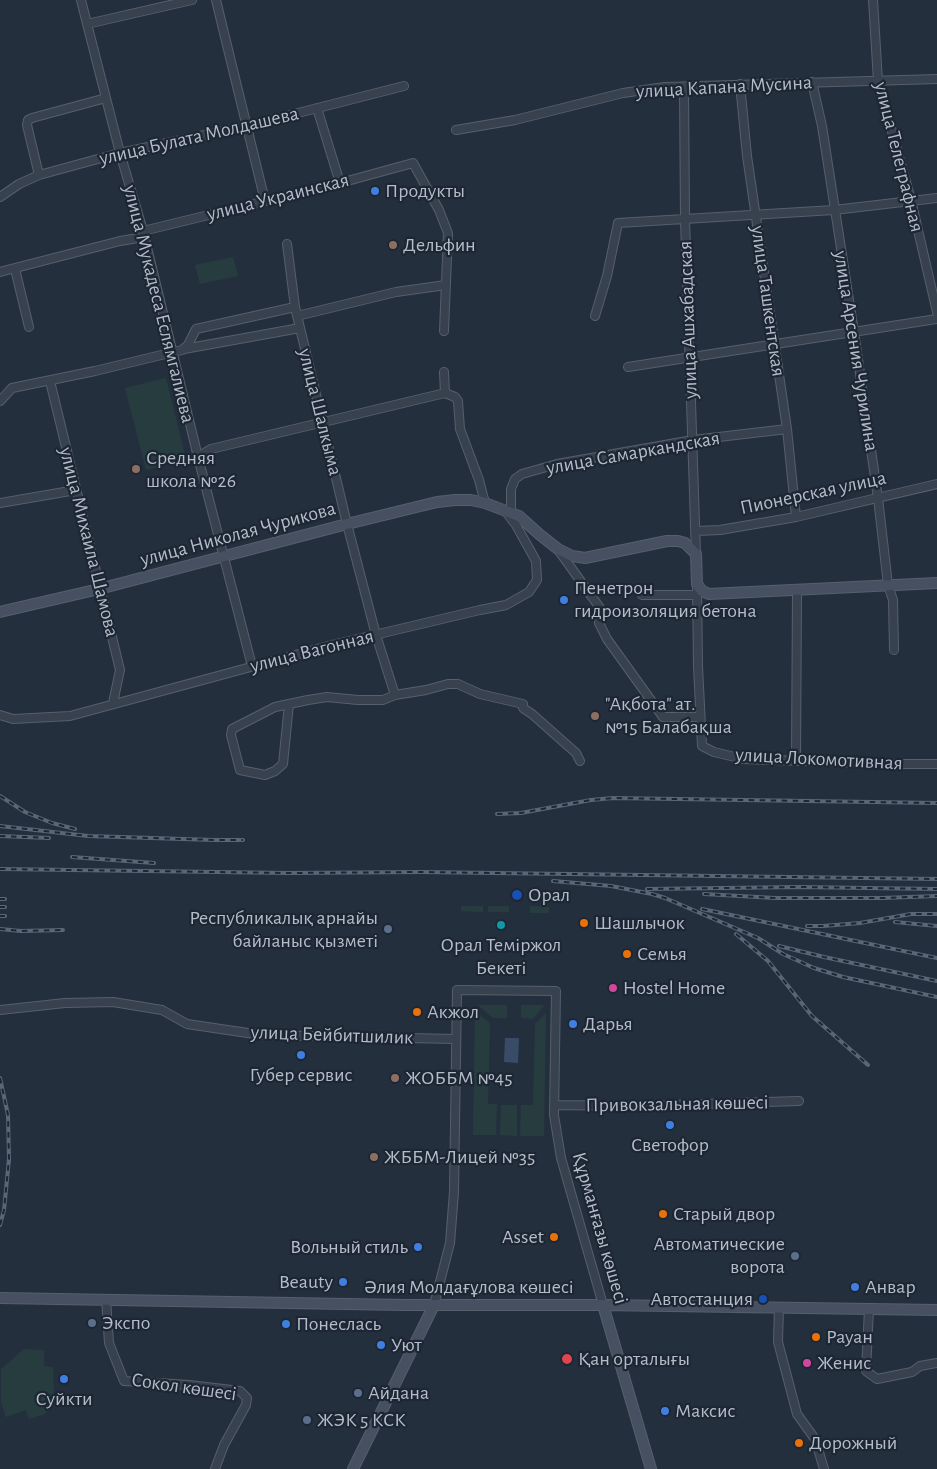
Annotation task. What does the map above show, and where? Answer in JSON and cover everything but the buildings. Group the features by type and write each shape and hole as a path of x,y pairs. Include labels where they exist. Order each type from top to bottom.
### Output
{"street":[{"name":"улица Мукадеса Еслямгалиева","path":"81,0 143,234 252,666"},
{"path":"87,24 192,0"},
{"path":"216,0 265,201"},
{"name":"улица Телеграфная","path":"873,0 878,81 911,200 937,312"},
{"name":"улица Капана Мусина","path":"456,130 515,120 623,93 665,87 937,79"},
{"name":"улица Арсения Чурилина","path":"812,82 822,126 878,498 888,585 893,600 894,650"},
{"name":"улица Ташкентская","path":"740,84 755,216 787,429 796,517"},
{"name":"улица Булата Молдашева","path":"0,197 19,184 39,175 120,153 247,126 404,86"},
{"name":"улица Ашхабадская","path":"684,87 685,218 696,554"},
{"path":"39,175 27,125 28,120 106,98"},
{"path":"318,108 340,183"},
{"name":"улица Украинская","path":"0,272 413,163 440,210 448,233 446,285"},
{"path":"595,316 618,223 834,210 937,198"},
{"name":"улица Шалкыма","path":"287,244 297,316 347,524 376,635 395,695"},
{"path":"15,269 29,327"},
{"path":"297,316 396,292 446,285 444,331"},
{"path":"182,350 188,344 196,329 295,307"},
{"path":"628,367 937,319"},
{"path":"0,401 12,388 50,381 172,352 300,328"},
{"path":"444,372 445,393"},
{"name":"улица Михаила Шамова","path":"50,381 120,670 114,703"},
{"path":"198,457 211,449 445,393 458,401 460,429 479,480 485,503"},
{"name":"улица Самаркандская","path":"508,510 511,489 515,479 522,474 557,464 692,440 787,429"},
{"name":"Пионерская улица","path":"696,531 720,530 796,517 937,484"},
{"path":"0,503 76,490"},
{"name":"улица Николая Чурикова","path":"0,612 99,589 437,502 471,500 508,510 519,516 558,549 572,556 586,558 678,540 685,543 696,554"},
{"name":"улица Вагонная","path":"0,715 13,719 70,716 332,645 480,610 506,606 529,592 537,580 536,561 508,510"},
{"path":"558,549 600,608 600,623 607,639 663,717 700,717 696,554"},
{"path":"642,595 697,590 709,594 937,583"},
{"path":"796,761 797,591"},
{"path":"289,704 283,764 275,771 266,774 240,770 231,735 232,729 275,707 289,704 327,697 383,700 395,695 448,684 458,684 480,694 522,704 523,708 576,753 580,761"},
{"name":"улица Локомотивная","path":"700,717 702,746 714,752 743,759 937,764"},
{"name":"Құрманғазы көшесі","path":"456,1039 456,990 556,991 554,1115 561,1158 651,1469"},
{"name":"улица Бейбитшилик","path":"0,1010 65,1003 112,1002 162,1010 188,1024 261,1035 456,1039"},
{"path":"352,1469 434,1305 450,1243 454,1192 456,1039"},
{"name":"Привокзальная көшесі","path":"554,1105 636,1106 799,1101"},
{"name":"Әлия Молдағұлова көшесі","path":"0,1298 937,1310"},
{"name":"Сокол көшесі","path":"106,1299 109,1343 124,1381 189,1385 240,1391 247,1398 246,1405 224,1445 215,1469"},
{"path":"779,1308 778,1342 796,1414 815,1439 824,1469"},
{"path":"868,1309 866,1371 878,1379 912,1372 920,1366 937,1363"}],"green space":[{"path":"233,257 238,276 200,284 195,265"},
{"path":"166,378 186,459 146,470 125,388"},
{"path":"461,906 483,906 483,912 461,911"},
{"path":"488,906 509,906 509,912 488,912"},
{"path":"530,906 549,907 549,913 530,913"},
{"path":"478,1005 507,1005 507,1018 493,1018"},
{"path":"521,1005 545,1005 533,1019 521,1018"},
{"path":"475,1011 490,1023 488,1104 497,1104 496,1135 473,1135"},
{"path":"546,1013 544,1136 520,1136 521,1105 533,1105 535,1024"},
{"path":"501,1105 517,1105 517,1136 500,1135"},
{"path":"24,1349 44,1350 44,1366 53,1367 54,1397 45,1414 29,1419 26,1410 6,1417 1,1403 1,1369"}],"water":[{"path":"505,1038 519,1038 518,1063 504,1062"}],"railway":[{"path":"0,796 25,812 52,823 75,829"},
{"path":"497,814 521,813 591,800 613,798 937,803"},
{"path":"0,826 88,836 243,840"},
{"path":"0,836 49,838"},
{"path":"72,857 154,863"},
{"path":"0,869 937,879"},
{"path":"553,881 611,886 652,894 758,938 783,954 814,968 843,977 937,997"},
{"path":"647,889 799,887 937,889"},
{"path":"704,894 775,898 937,896"},
{"path":"0,899 5,899"},
{"path":"0,907 5,907"},
{"path":"702,909 937,958"},
{"path":"807,926 860,923 911,914 937,914"},
{"path":"0,916 5,916"},
{"path":"895,922 937,926"},
{"path":"0,929 21,931 63,930"},
{"path":"736,934 768,961 812,1016 868,1065"},
{"path":"779,946 937,981"},
{"path":"0,1078 8,1115 9,1159 4,1210 0,1225"}],"place":[{"name":"Продукты","path":"375,191"},
{"name":"Дельфин","path":"393,245"},
{"name":"Средняя школа №26","path":"136,469"},
{"name":"Пенетрон гидроизоляция бетона","path":"564,600"},
{"name":"\"Ақбота\" ат. №15 Балабақша","path":"595,716"},
{"name":"Орал","path":"517,895"},
{"name":"Шашлычок","path":"584,923"},
{"name":"Орал Теміржол Бекеті","path":"501,925"},
{"name":"Республикалық арнайы байланыс қызметі","path":"388,929"},
{"name":"Семья","path":"627,954"},
{"name":"Hostel Home","path":"613,988"},
{"name":"Акжол","path":"417,1012"},
{"name":"Дарья","path":"573,1024"},
{"name":"Губер сервис","path":"301,1055"},
{"name":"ЖОББМ №45","path":"395,1078"},
{"name":"Светофор","path":"670,1125"},
{"name":"ЖББМ-Лицей №35","path":"374,1157"},
{"name":"Старый двор","path":"663,1214"},
{"name":"Asset","path":"554,1237"},
{"name":"Вольный стиль","path":"418,1247"},
{"name":"Автоматические ворота","path":"795,1256"},
{"name":"Beauty","path":"343,1282"},
{"name":"Анвар","path":"855,1287"},
{"name":"Автостанция","path":"763,1299"},
{"name":"Экспо","path":"92,1323"},
{"name":"Понеслась","path":"286,1324"},
{"name":"Рауан","path":"816,1337"},
{"name":"Уют","path":"381,1345"},
{"name":"Қан орталығы","path":"567,1359"},
{"name":"Женис","path":"807,1363"},
{"name":"Суйкти","path":"64,1379"},
{"name":"Айдана","path":"358,1393"},
{"name":"Максис","path":"665,1411"},
{"name":"ЖЭК 5 КСК","path":"307,1420"},
{"name":"Дорожный","path":"799,1443"}]}
